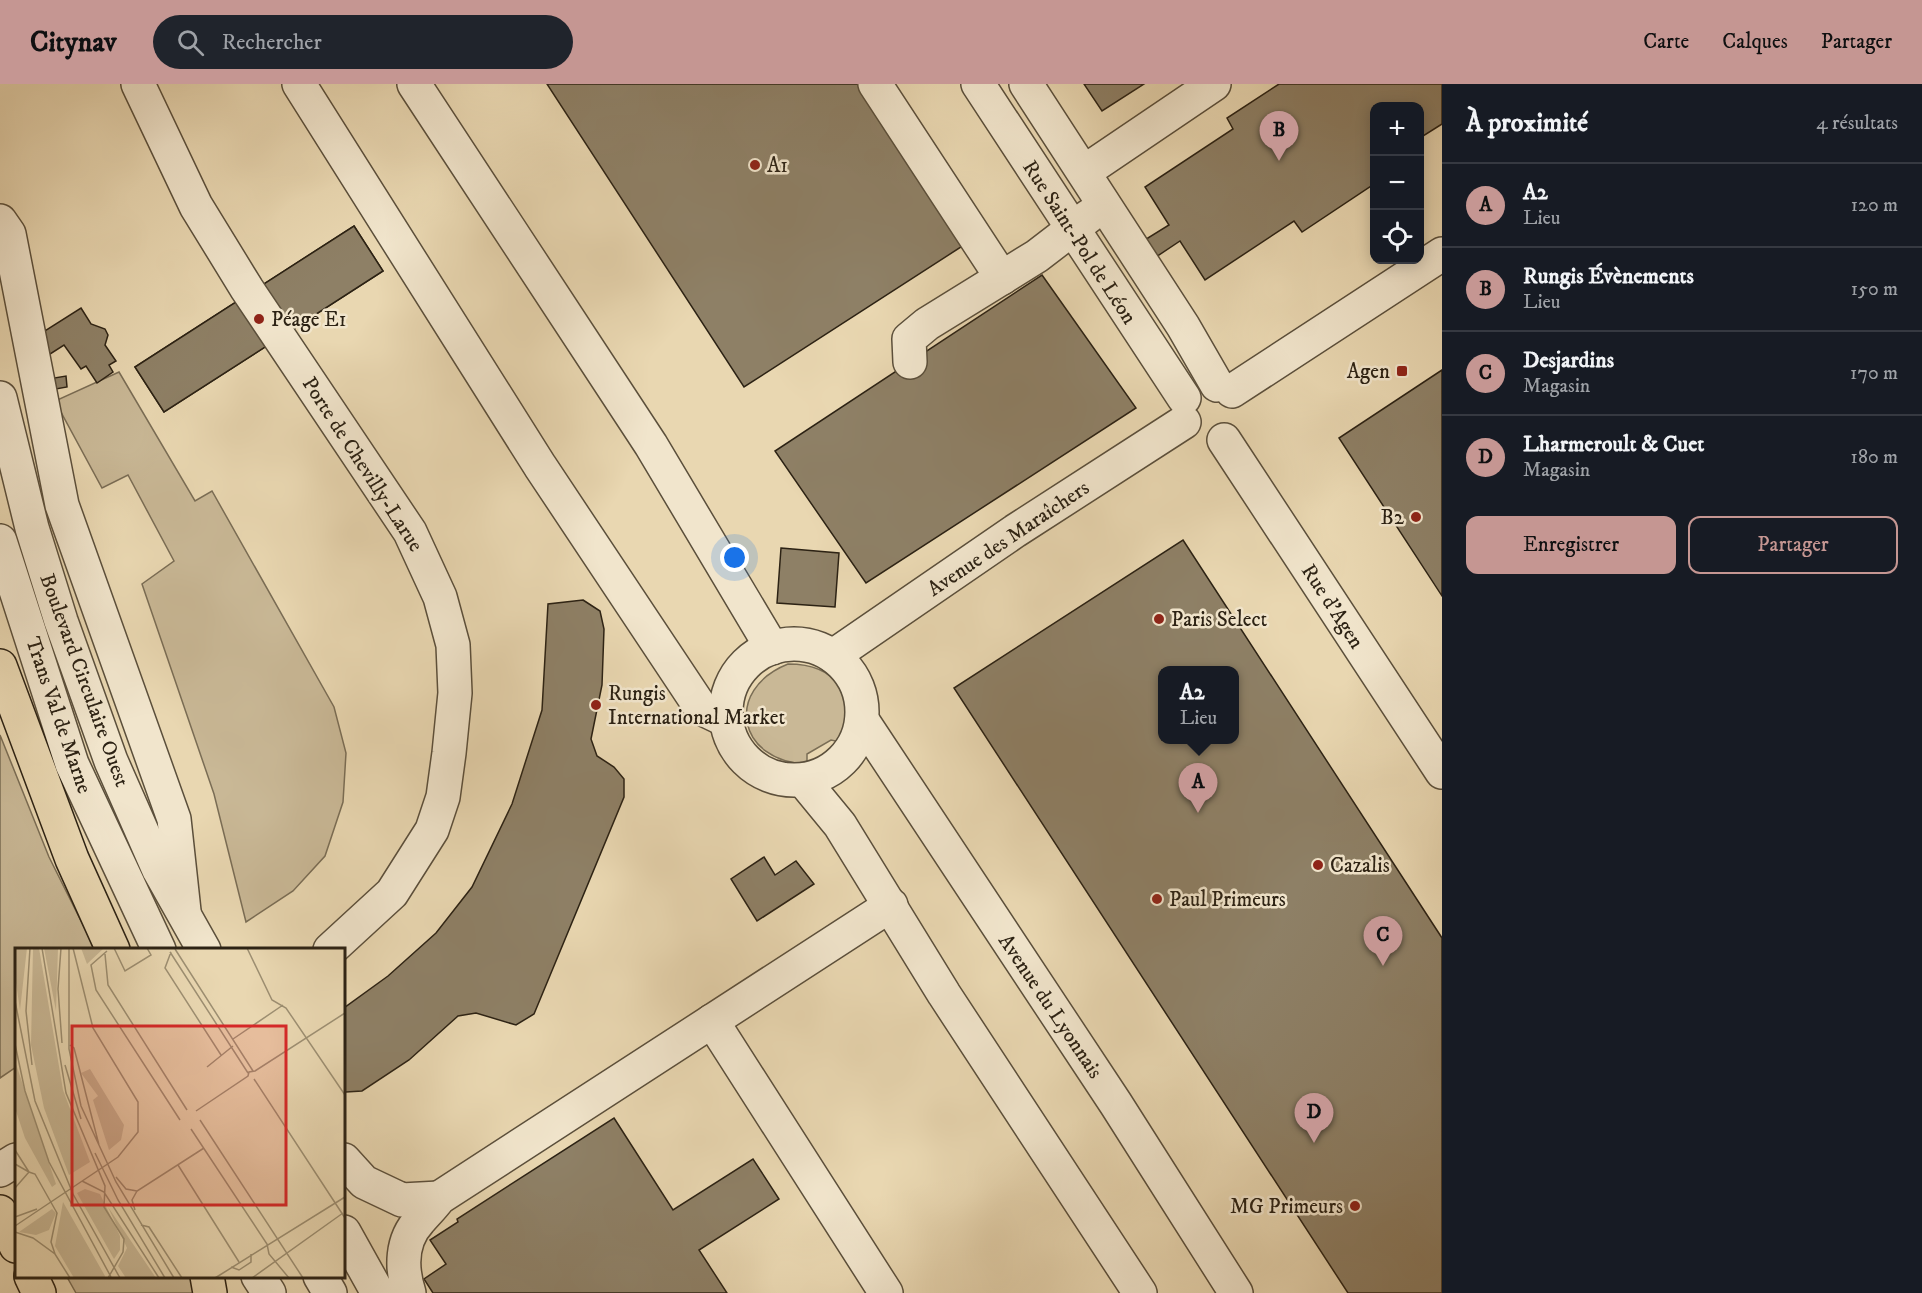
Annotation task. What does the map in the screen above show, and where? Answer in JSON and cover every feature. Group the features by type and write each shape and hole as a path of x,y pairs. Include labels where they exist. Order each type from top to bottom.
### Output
{"highway":[{"path":"0,666 72,859 112,948"},
{"path":"0,1212 15,1244"},
{"path":"32,1278 39,1293"},
{"path":"207,1278 210,1293"}],"street":[{"name":"Porte de Chevilly-Larue","path":"138,84 196,206 410,532 440,597 453,645 455,693 449,753 443,797 432,830 392,893 332,948"},
{"path":"299,84 540,466 701,708 726,720"},
{"path":"414,84 651,445 772,648"},
{"path":"875,84 1002,278"},
{"name":"Rue Saint-Pol de Léon","path":"978,84 1072,228 1184,410"},
{"name":"Rue Saint-Pol de Léon","path":"1026,84 1225,388"},
{"path":"1084,172 1214,84"},
{"path":"910,362 909,339 927,324 1037,256 1105,205"},
{"path":"0,221 9,234 62,506 174,819 184,911"},
{"path":"1225,388 1239,402 1237,425 1224,440 1212,443 1201,441 1190,432 1184,410 1201,386 1225,388 1442,254"},
{"name":"Boulevard Circulaire Ouest","path":"0,398 32,528 61,621 111,761 159,870 203,948"},
{"name":"Avenue des Maraîchers","path":"833,656 1015,531 1184,410"},
{"name":"Rue d'Agen","path":"1224,440 1442,772"},
{"name":"Trans Val de Marne","path":"0,542 72,764 158,948"},
{"path":"791,644 811,646 833,656 847,668 861,700 862,720 857,738 849,753 828,771 803,780 785,780 768,776 739,754 730,738 726,720 726,702 731,684 741,668 755,656 772,648 791,644"},
{"name":"Avenue du Lyonnais","path":"862,720 1116,1104 1236,1293"},
{"path":"803,780 840,825 944,994 1140,1293"},
{"path":"409,1293 404,1256 406,1243 420,1220 439,1198 891,905"},
{"path":"712,1021 886,1293"},
{"path":"0,1170 15,1161"},
{"path":"345,1161 364,1182 402,1200 439,1198"},
{"path":"345,1234 378,1293"},
{"path":"259,1278 269,1293"},
{"path":"321,1278 330,1293"}],"shaded area":[{"path":"119,372 195,501 212,491 334,707 346,753 343,802 325,856 293,891 246,922 214,794 142,584 174,561 128,475 102,488 55,401"},
{"path":"788,664 819,670 831,677 840,686 845,698 847,711 840,742 831,740 807,754 807,764 784,760 766,751 754,738 747,723 747,707 754,690 767,676"},
{"path":"0,735 49,857 94,948 15,948 15,1068 0,1078"},
{"path":"68,1278 195,1278 197,1293 76,1293"}],"building":[{"name":"A1","path":"547,84 858,84 964,245 744,387"},
{"path":"1084,84 1144,84 1102,111"},
{"path":"1279,84 1442,84 1442,124 1424,135 1424,102 1370,102 1370,187 1302,232 1294,221 1205,280 1180,241 1153,259 1143,241 1169,225 1145,187 1233,129 1227,118"},
{"name":"Péage E1","path":"354,226 383,271 164,412 135,367"},
{"name":"Péage E1","path":"354,226 383,271 164,412 135,367"},
{"path":"1042,275 1136,408 866,583 775,451"},
{"path":"81,308 91,324 105,329 108,335 105,345 116,361 109,365 113,372 97,383 86,366 81,369 64,345 47,356 43,332"},
{"name":"B2","path":"1442,370 1442,596 1339,438"},
{"path":"66,376 67,387 56,389 54,378"},
{"path":"1183,540 1442,938 1442,1293 1348,1293 954,688"},
{"path":"781,548 839,553 835,607 777,603"},
{"path":"583,600 600,611 604,629 602,685 591,739 597,756 614,767 624,779 624,797 534,1014 516,1025 476,1013 458,1016 409,1060 362,1091 346,1092 345,1007 388,976 436,933 472,887 512,804 542,710 548,604"},
{"path":"764,857 775,875 796,861 814,884 757,921 731,879"},
{"path":"614,1118 673,1210 753,1159 779,1199 699,1250 727,1293 433,1293 424,1279 446,1264 430,1240 458,1222 457,1219"}],"place":[{"name":"Rungis Évènements","path":"1279,161"},
{"name":"A1","path":"755,165"},
{"name":"Péage E1","path":"259,319"},
{"name":"Agen","path":"1402,371"},
{"name":"B2","path":"1416,517"},
{"name":"Paris Select","path":"1159,619"},
{"name":"Rungis International Market","path":"596,705"},
{"name":"A2","path":"1198,813"},
{"name":"Cazalis","path":"1318,865"},
{"name":"Paul Primeurs","path":"1157,899"},
{"name":"Desjardins","path":"1383,966"},
{"name":"Lharmeroult & Cuet","path":"1314,1143"},
{"name":"MG Primeurs","path":"1355,1206"}]}
